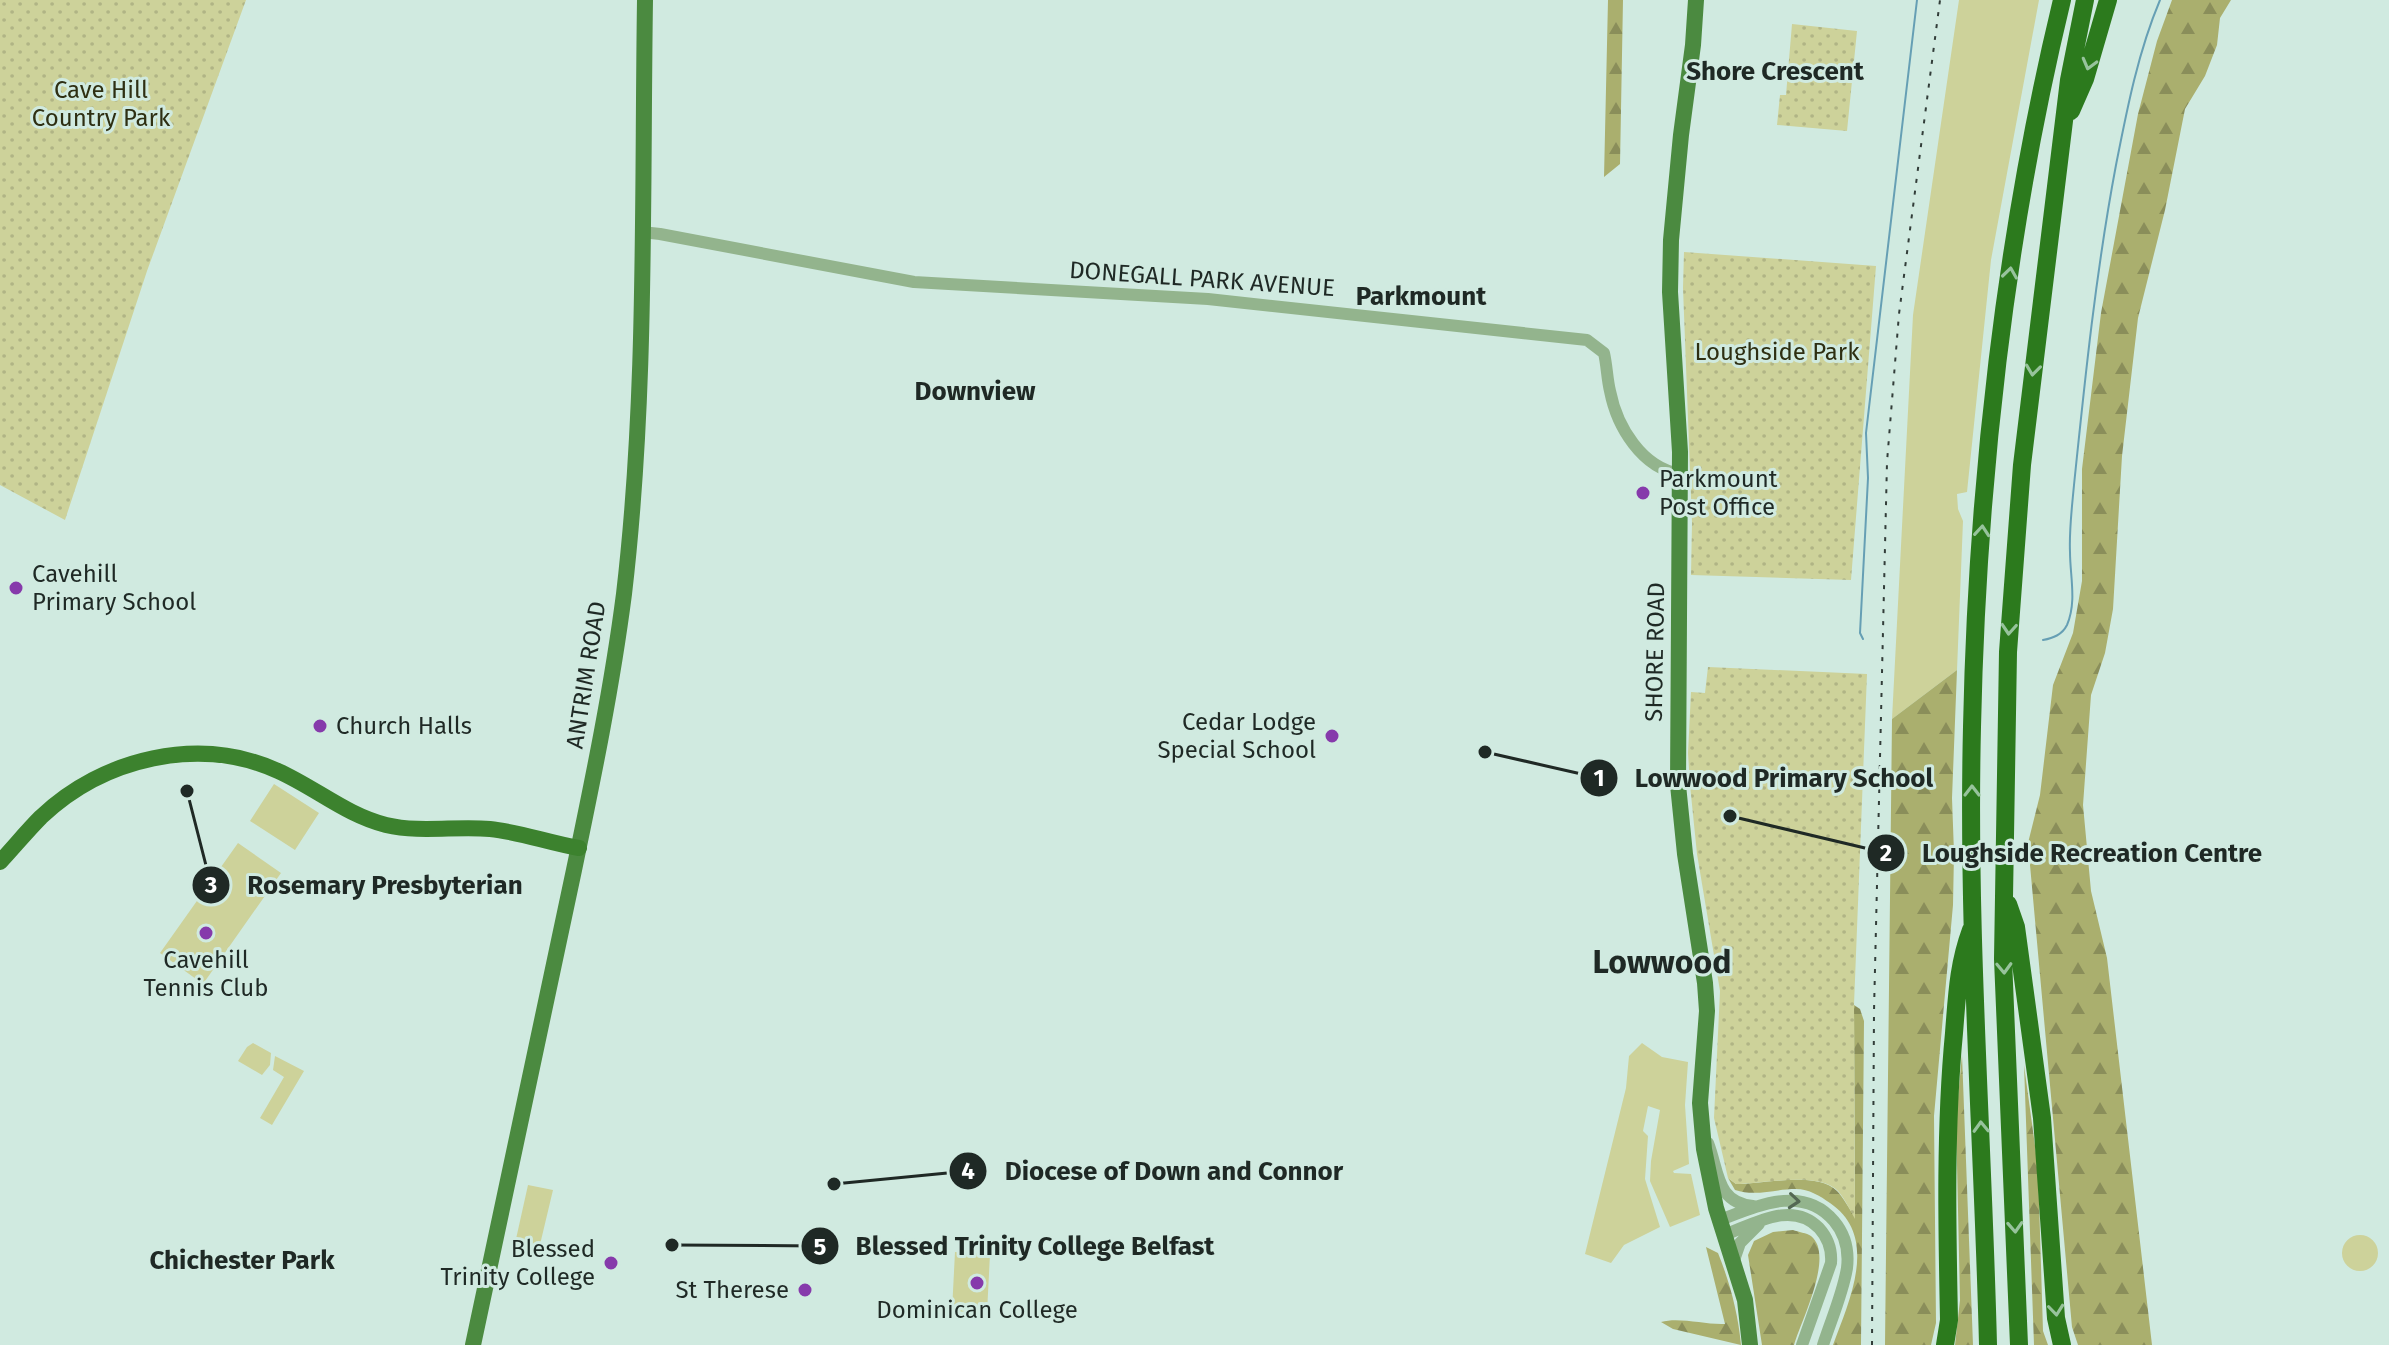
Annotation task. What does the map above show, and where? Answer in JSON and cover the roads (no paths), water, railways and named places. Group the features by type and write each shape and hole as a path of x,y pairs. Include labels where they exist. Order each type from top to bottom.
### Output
{"highway":[{"path":"1988,1345 1972,925 1972,727 1979,575 1989,457 2019,211 2039,94 2062,0"},
{"path":"2019,1345 2003,959 2005,730 2022,465 2069,80 2085,0"},
{"path":"2065,126 2085,79 2108,0"},
{"path":"0,862 42,816 97,777 159,756 186,754 242,760 275,770 304,784 333,804 388,826 489,829 579,848"},
{"path":"2004,890 2016,927 2038,1082 2056,1318 2062,1345"},
{"path":"1945,1345 1949,1320 1946,1151 1949,1091 1961,958 1972,925"}],"main road":[{"name":"ANTRIM ROAD","path":"473,1345 579,848 608,697 628,552 635,447 642,232 645,0"},
{"name":"SHORE ROAD","path":"1696,0 1671,240 1670,292 1680,474 1678,785 1707,1011 1701,1074 1702,1125 1709,1178 1748,1317 1750,1345"}],"street":[{"name":"DONEGALL PARK AVENUE","path":"642,232 914,282 1208,299 1587,340 1604,353 1613,404 1631,440 1656,468 1680,474"},
{"path":"1702,1125 1726,1195 1737,1203 1758,1206"},
{"path":"1722,1228 1758,1206 1777,1200 1805,1201 1829,1215 1842,1232 1847,1270 1823,1345"},
{"path":"1722,1228 1784,1214 1802,1217 1815,1224 1829,1244 1832,1255 1830,1270 1802,1345"},
{"path":"1733,1263 1740,1243 1758,1228 1760,1221"}],"waterway":[{"path":"1863,639 1860,633 1868,478 1866,433 1917,0"},
{"path":"2043,640 2063,631 2072,607 2072,510 2103,245 2129,102 2145,40 2160,0"}],"railway":[{"path":"1872,1345 1874,1011 1887,462 1899,314 1940,0"}],"place":[{"name":"Parkmount Post Office","path":"1643,493"},
{"name":"Cavehill Primary School","path":"16,588"},
{"name":"Church Halls","path":"320,726"},
{"name":"Cedar Lodge Special School","path":"1332,736"},
{"name":"Lowwood Primary School","path":"1485,752"},
{"name":"Rosemary Presbyterian","path":"187,791"},
{"name":"Loughside Recreation Centre","path":"1730,816"},
{"name":"Cavehill Tennis Club","path":"206,933"},
{"name":"Diocese of Down and Connor","path":"834,1184"},
{"name":"Blessed Trinity College Belfast","path":"672,1245"},
{"name":"Blessed Trinity College","path":"611,1263"},
{"name":"Dominican College","path":"977,1283"},
{"name":"St Therese","path":"805,1290"}],"district":[{"name":"Shore Crescent","path":"1775,71"},
{"name":"Parkmount","path":"1421,296"},
{"name":"Downview","path":"975,391"},
{"name":"Lowwood","path":"1662,962"},
{"name":"Chichester Park","path":"242,1260"}],"park label":[{"name":"Cave Hill Country Park","path":"101,104"},
{"name":"Loughside Park","path":"1777,352"}]}
